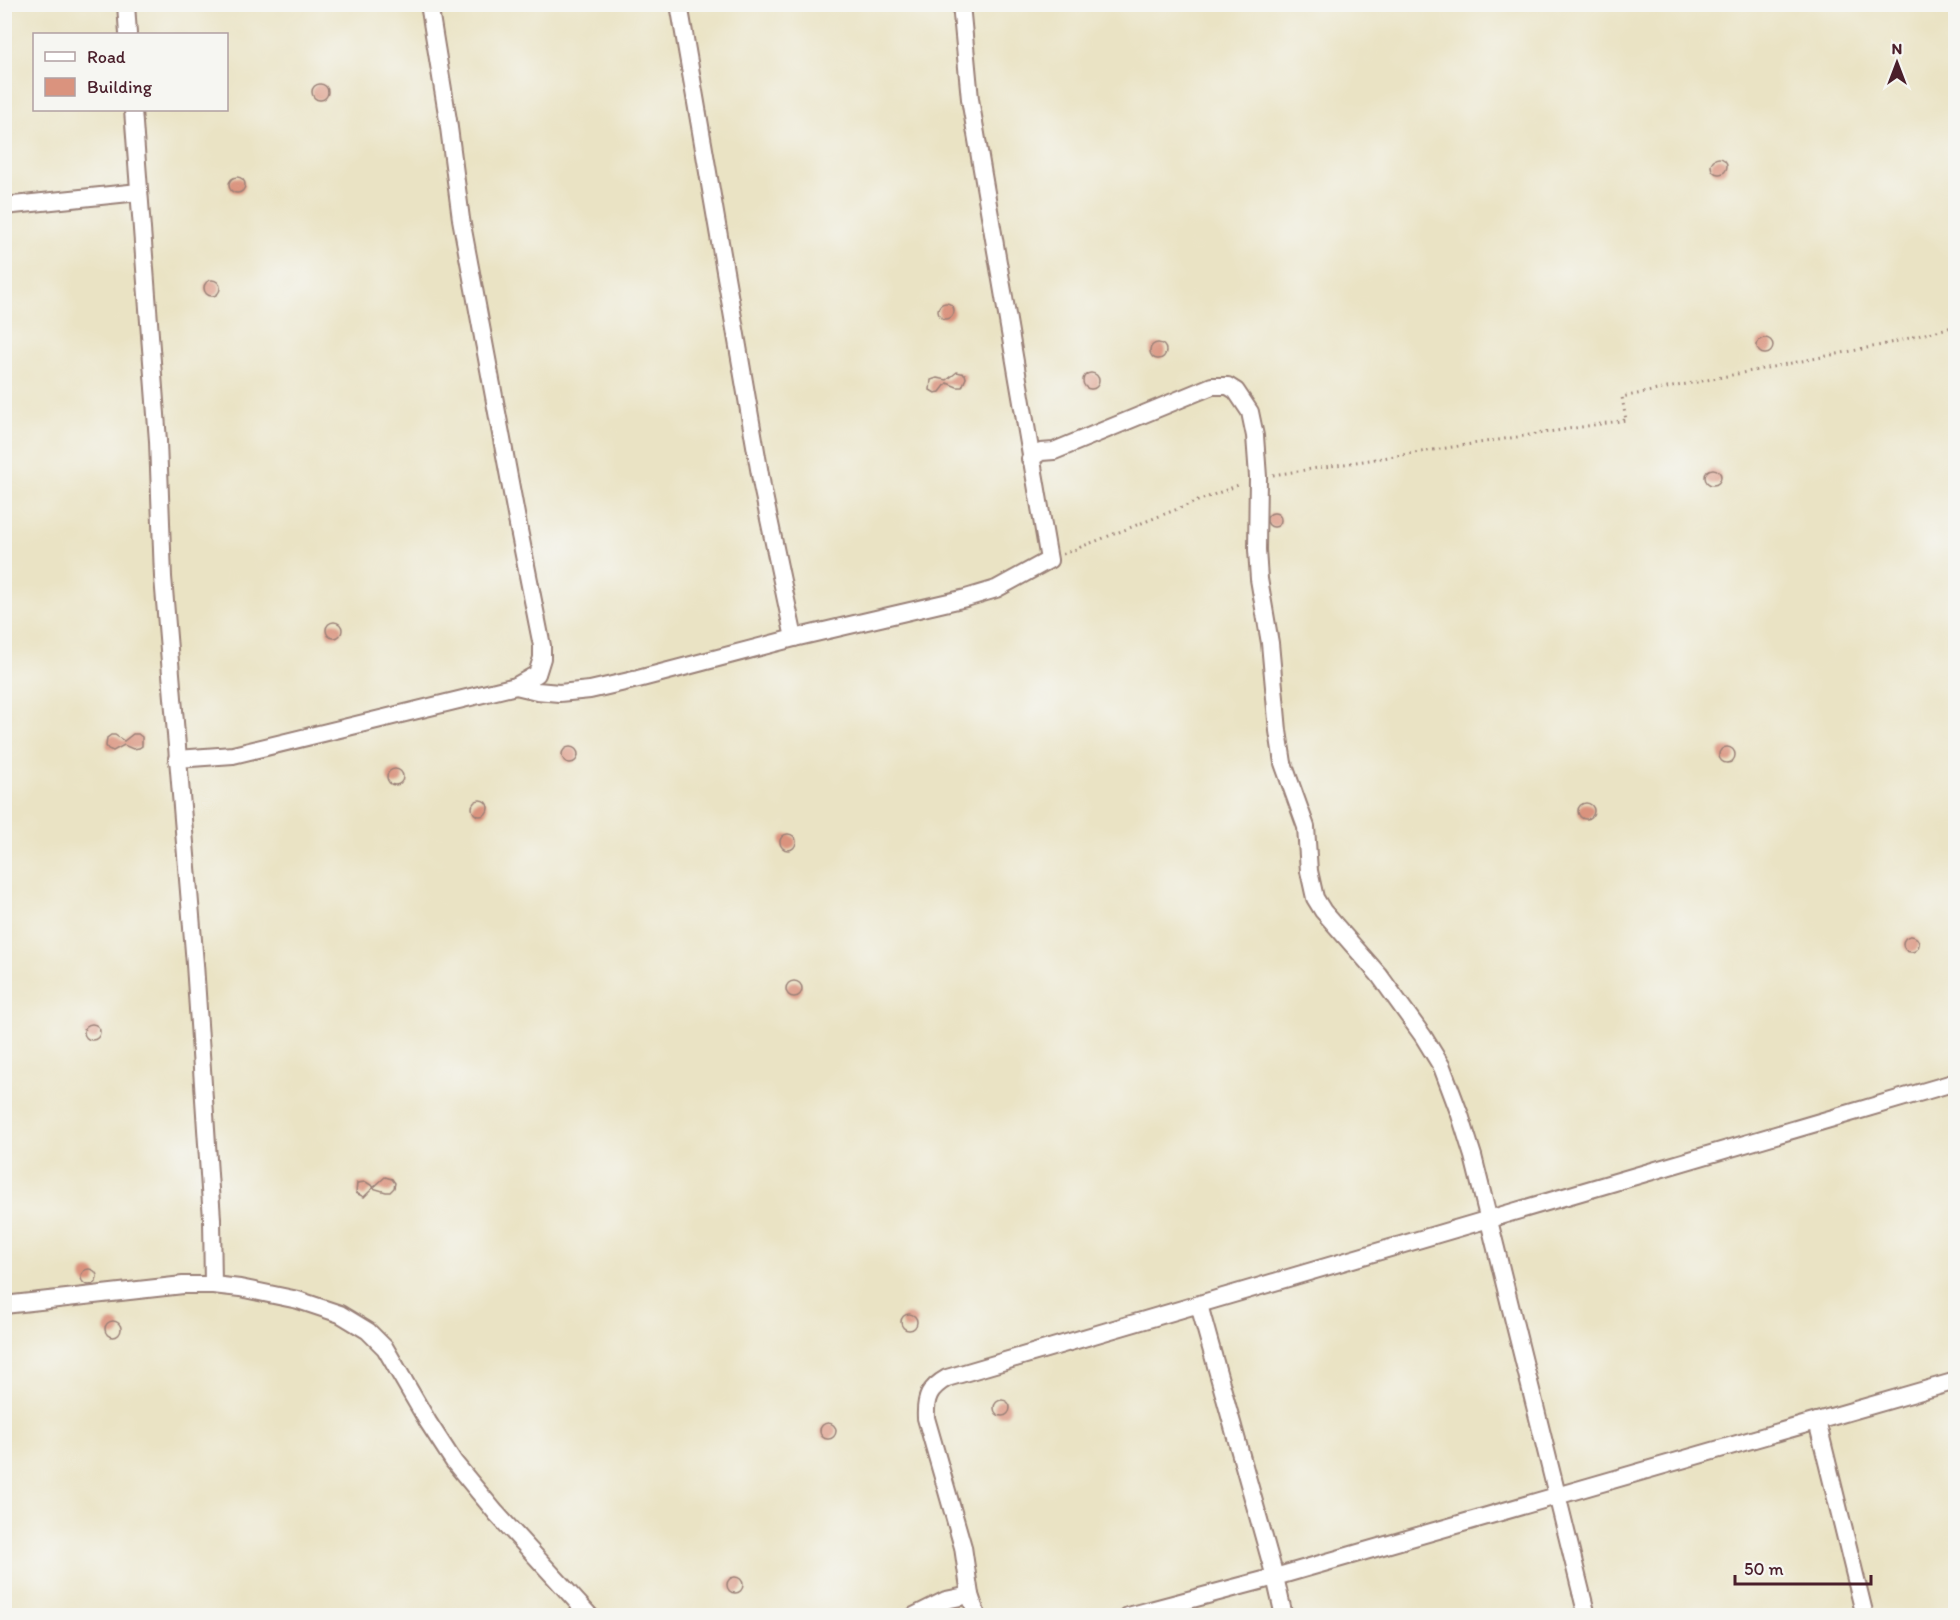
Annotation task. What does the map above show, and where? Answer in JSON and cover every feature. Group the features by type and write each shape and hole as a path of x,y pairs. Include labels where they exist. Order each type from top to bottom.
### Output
{"street":[{"path":"126,4 128,33"},
{"path":"177,759 233,755 516,686 537,674 540,667 542,646 461,219 429,4"},
{"path":"679,4 762,486 794,638"},
{"path":"516,686 560,693 590,690 794,638 966,598 996,589 1049,560 970,99 961,4"},
{"path":"133,111 158,441 164,577 177,759 195,964 212,1219 213,1285"},
{"path":"4,206 139,192"},
{"path":"1030,459 1041,452 1054,451 1212,386 1221,385 1236,391 1250,412 1255,436 1258,477 1259,579 1270,643 1278,731 1283,763 1306,827 1309,871 1315,898 1323,911 1379,975 1424,1036 1442,1067 1473,1156 1587,1616"},
{"path":"977,1616 970,1595 963,1547 926,1418 927,1396 932,1388 947,1378 1956,1082"},
{"path":"5,1305 183,1285 213,1285 298,1300 340,1314 368,1331 385,1348 454,1462 496,1513 590,1616"},
{"path":"1199,1305 1284,1616"},
{"path":"1128,1616 1275,1577 1956,1381"},
{"path":"1817,1421 1865,1616"},
{"path":"914,1616 946,1600 970,1595"}],"path":[{"path":"1049,560 1258,477 1626,420 1622,397 1871,348 1956,327"}],"building":[{"path":"320,84 328,92 320,100 312,92"},
{"path":"1719,158 1727,166 1719,174 1711,166"},
{"path":"237,177 245,185 237,193 229,185"},
{"path":"212,280 220,288 212,296 204,288"},
{"path":"946,303 954,311 946,319 938,311"},
{"path":"1765,338 1773,346 1765,354 1757,346"},
{"path":"1158,343 1166,351 1158,359 1150,351"},
{"path":"957,372 965,374 966,378 962,387 947,383 940,392 935,393 930,390 931,380 937,378 947,380"},
{"path":"1091,373 1099,381 1091,389 1083,381"},
{"path":"1713,469 1721,477 1713,485 1705,477"},
{"path":"1271,513 1277,513 1281,520 1277,527 1271,527 1267,523 1267,517"},
{"path":"334,622 342,630 334,638 326,630"},
{"path":"133,734 142,737 142,746 139,748 133,749 124,745 113,751 106,746 107,738 111,735 124,741"},
{"path":"570,747 578,755 570,763 562,755"},
{"path":"1727,747 1735,755 1727,763 1719,755"},
{"path":"395,769 403,777 395,785 387,777"},
{"path":"480,800 488,808 480,816 472,808"},
{"path":"1586,803 1594,811 1586,819 1578,811"},
{"path":"788,834 796,842 788,850 780,842"},
{"path":"1911,936 1919,944 1911,952 1903,944"},
{"path":"794,981 802,989 794,997 786,989"},
{"path":"92,1024 100,1032 92,1040 84,1032"},
{"path":"385,1177 392,1179 395,1183 390,1192 373,1188 364,1197 356,1193 357,1183 366,1182 374,1187"},
{"path":"89,1269 97,1277 89,1285 81,1277"},
{"path":"909,1314 917,1322 909,1330 901,1322"},
{"path":"113,1321 121,1329 113,1337 105,1329"},
{"path":"1002,1400 1010,1408 1002,1416 994,1408"},
{"path":"828,1423 836,1431 828,1439 820,1431"},
{"path":"735,1577 743,1585 735,1593 727,1585"}]}
